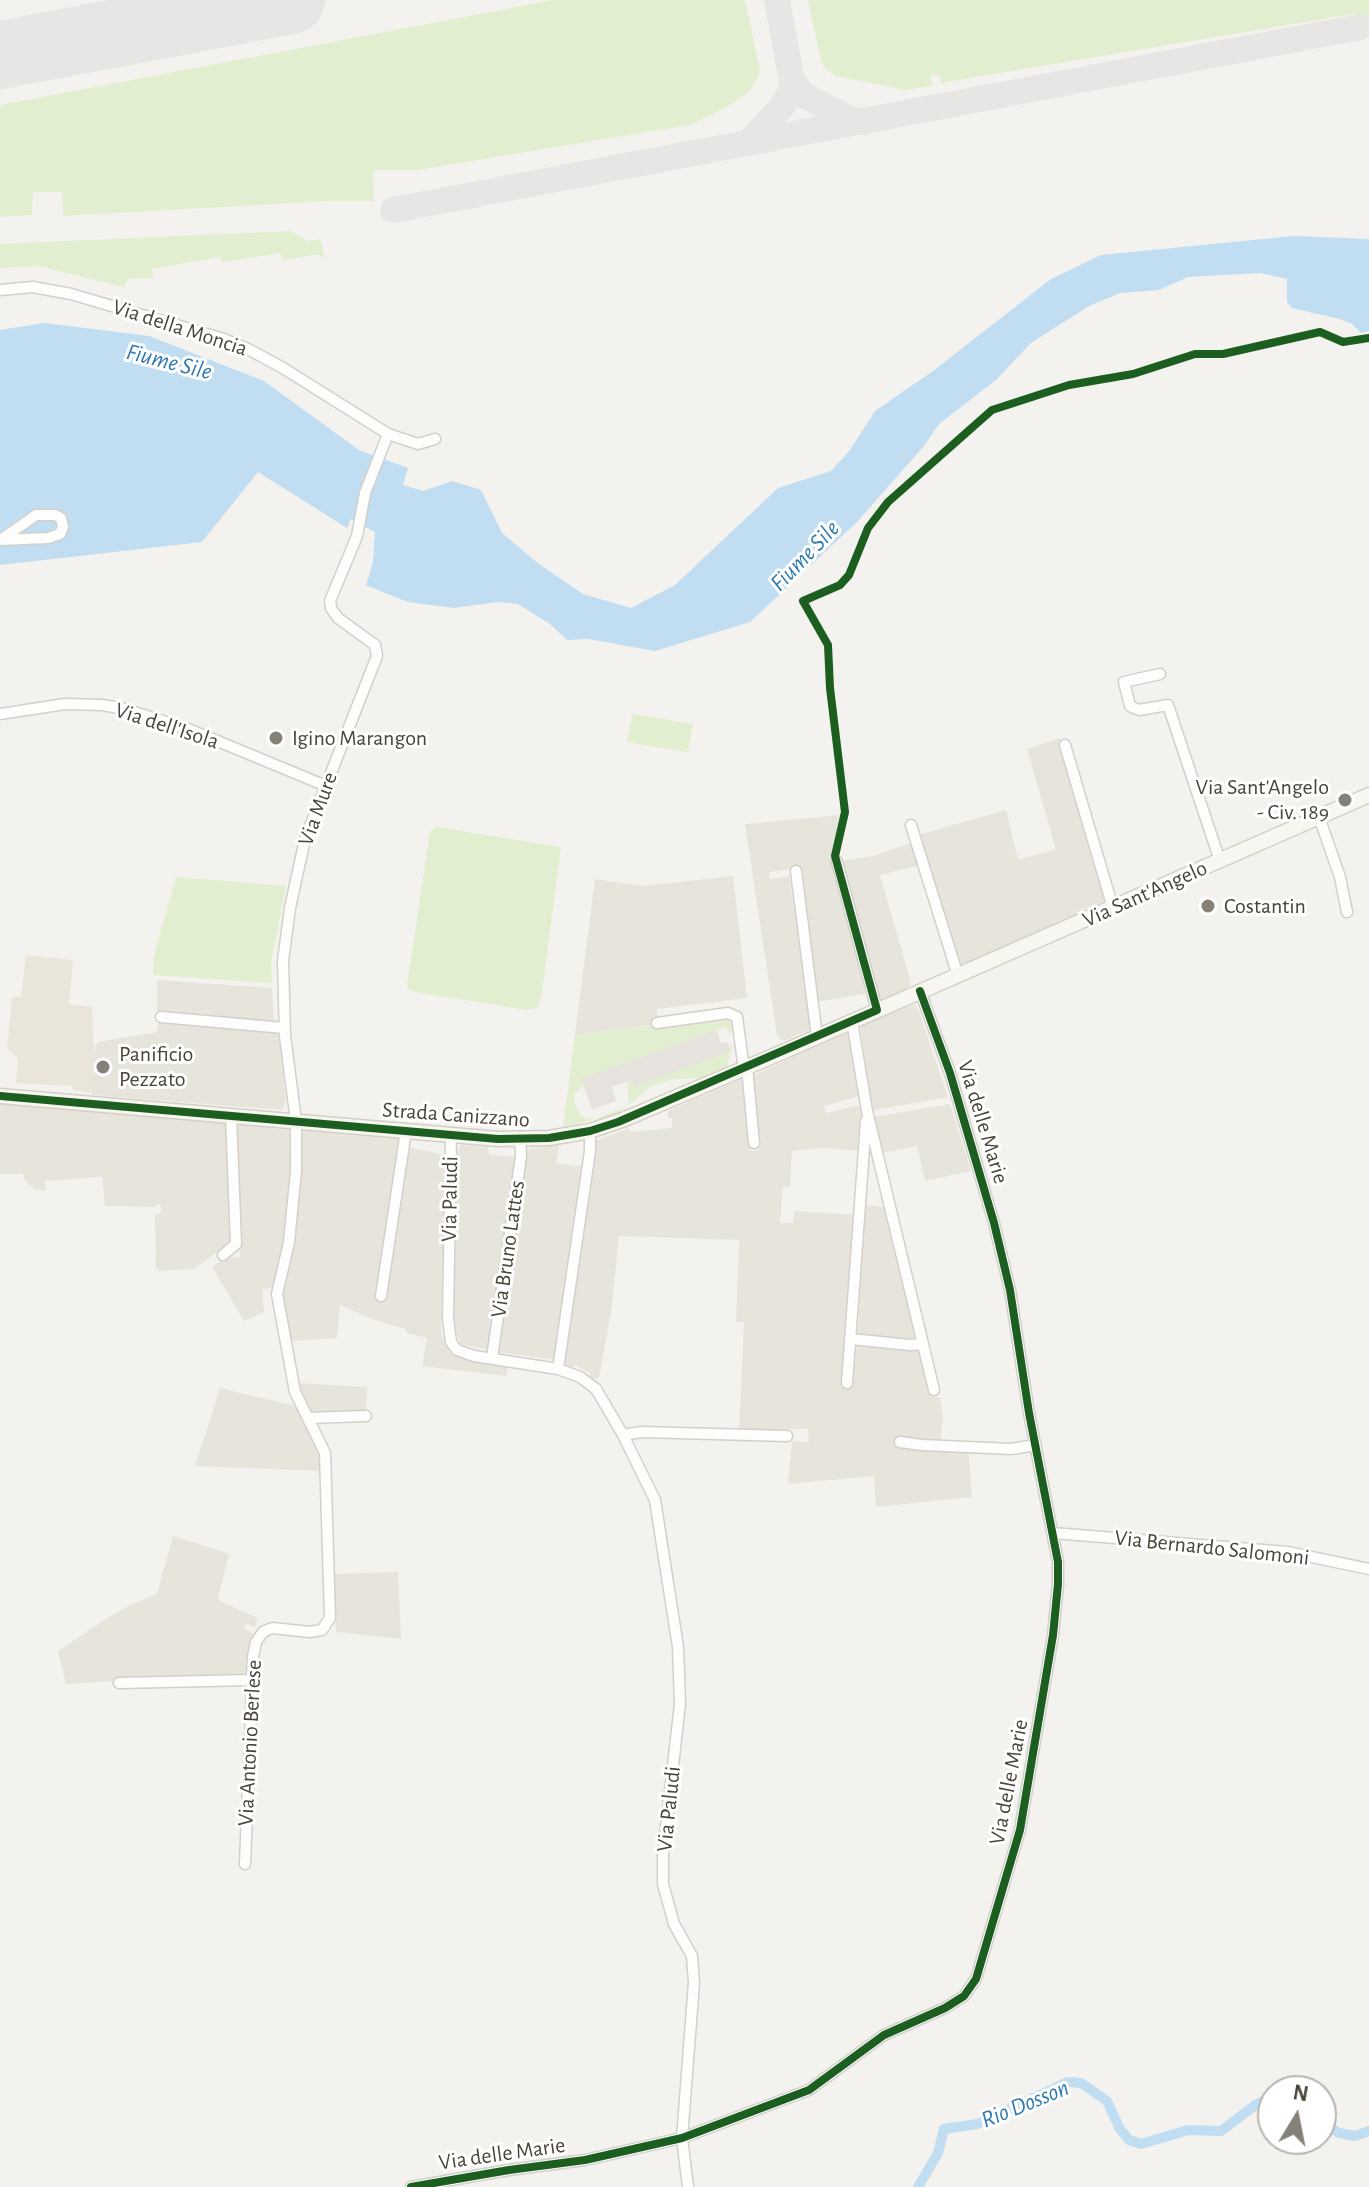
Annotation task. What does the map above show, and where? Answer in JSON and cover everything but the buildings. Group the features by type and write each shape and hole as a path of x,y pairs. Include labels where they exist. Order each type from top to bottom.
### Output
{"street":[{"name":"Via della Moncia","path":"0,290 33,287 71,294 238,345 283,368 388,434 418,444 435,439"},
{"name":"Via Mure","path":"296,1121 284,1028 283,961 287,927 305,839 377,652 372,641 338,618 330,605 358,530 365,493 388,434"},
{"path":"36,515 61,518 63,527 60,534 48,538 1,539 36,515"},
{"path":"1160,674 1124,682 1130,706 1139,710 1168,705 1220,861"},
{"name":"Via dell'Isola","path":"0,714 65,704 125,709 191,730 326,786"},
{"path":"1065,745 1113,908"},
{"name":"Via Sant'Angelo","path":"920,991 1369,795"},
{"path":"1319,817 1340,877 1347,912"},
{"path":"911,825 958,976"},
{"path":"837,862 877,1010"},
{"path":"796,871 817,1037"},
{"name":"Strada Canizzano","path":"0,1096 520,1139 590,1131 625,1119 920,991"},
{"name":"Via delle Marie","path":"411,2187 585,2160 682,2138 809,2090 884,2035 945,2008 972,1988 1023,1816 1043,1701 1058,1584 1053,1533 1010,1290 994,1223 950,1073 920,991"},
{"path":"657,1023 732,1013 738,1020 743,1062 747,1067 754,1143"},
{"path":"161,1017 284,1028"},
{"path":"852,1021 867,1111 934,1390"},
{"path":"847,1383 867,1111"},
{"path":"223,1255 236,1244 231,1115"},
{"name":"Via Antonio Berlese","path":"245,1864 254,1648 263,1632 272,1628 316,1632 326,1627 330,1618 325,1453 295,1392 277,1294 289,1242 296,1171 296,1121"},
{"path":"381,1296 406,1131"},
{"path":"558,1369 590,1151 590,1131"},
{"name":"Via Paludi","path":"451,1135 449,1336 457,1350 558,1369 580,1377 596,1389 655,1500 678,1647 680,1704 663,1853 663,1884 674,1924 692,1956 694,1983 682,2138 688,2187"},
{"name":"Via Bruno Lattes","path":"492,1358 521,1156 520,1139"},
{"path":"851,1339 923,1344"},
{"path":"308,1418 366,1416"},
{"path":"623,1435 641,1432 787,1436"},
{"path":"900,1442 1011,1449 1036,1445"},
{"name":"Via Bernardo Salomoni","path":"1053,1533 1288,1552 1369,1569"},
{"path":"119,1683 251,1680"}],"shaded area":[{"path":"1060,738 1106,901 958,966 918,835 1006,810 1018,859 1056,850 1027,749"},
{"path":"839,815 832,862 868,993 817,1002 800,868 769,872 770,879 789,876 797,913 811,1029 783,1041 777,1036 745,824"},
{"path":"914,842 920,865 880,875 911,983 908,988 879,1001 841,861 873,856"},
{"path":"733,876 747,998 657,1009 658,1024 575,1035 595,879 643,886"},
{"path":"26,955 73,960 69,1004 92,1007 94,1047 90,1093 73,1090 72,1086 16,1083 18,1058 7,1048 12,997 21,997"},
{"path":"157,980 272,988 274,1024 157,1013"},
{"path":"912,1005 917,1006 948,1097 875,1110 872,1108 862,1025"},
{"path":"158,1023 275,1031 279,1036 286,1100 282,1110 91,1095 91,1064 97,1042 157,1032"},
{"path":"717,1030 721,1043 727,1042 730,1051 634,1087 631,1080 612,1087 616,1101 592,1110 581,1079"},
{"path":"844,1033 849,1034 860,1096 824,1106 826,1113 862,1107 859,1151 823,1148 792,1151 790,1187 783,1187 780,1223 793,1223 794,1211 856,1215 844,1381 853,1382 857,1344 921,1351 931,1397 940,1397 943,1418 940,1442 969,1455 972,1497 876,1507 874,1476 788,1484 792,1441 809,1442 808,1429 739,1430 744,1322 736,1322 739,1240 619,1236 611,1312 599,1378 592,1379 590,1373 575,1365 572,1368 565,1365 595,1141 629,1128 630,1132 672,1128 668,1111 743,1078 750,1151 759,1150 752,1076"},
{"path":"0,1103 227,1121 233,1236 228,1244 194,1269 158,1271 155,1216 162,1212 160,1203 155,1207 105,1206 102,1177 45,1181 46,1191 34,1189 23,1174 0,1174"},
{"path":"950,1104 971,1171 925,1181 917,1146 882,1153 874,1117"},
{"path":"239,1124 289,1130 290,1174 284,1243 272,1288 262,1289 264,1312 244,1321 212,1267 224,1258 240,1257 235,1130"},
{"path":"304,1130 400,1139 407,1147 445,1155 441,1331 444,1343 452,1355 508,1365 506,1376 422,1366 427,1338 406,1333 406,1329 374,1320 340,1305 337,1338 290,1341 282,1294 295,1242 301,1134"},
{"path":"460,1145 488,1147 489,1155 517,1157 489,1350 461,1344 454,1329 457,1154"},
{"path":"559,1146 556,1163 584,1167 556,1360 498,1352 525,1152 531,1148"},
{"path":"864,1205 886,1207 916,1334 914,1339 858,1334"},
{"path":"299,1383 367,1387 366,1413 311,1414 304,1404"},
{"path":"220,1388 295,1406 318,1452 321,1471 195,1466"},
{"path":"173,1536 229,1556 218,1597 221,1602 258,1618 255,1627 246,1624 244,1629 254,1634 247,1673 238,1678 66,1684 58,1651 104,1620 157,1594"},
{"path":"398,1572 401,1639 336,1632 334,1574"}],"green space":[{"path":"554,0 745,0 760,71 749,92 690,125 418,170 373,170 374,201 63,216 62,192 33,192 32,215 0,217 0,105"},
{"path":"808,0 1369,0 1369,21 1353,14 941,83 939,74 930,76 932,86 906,90 836,76 826,70 821,61"},
{"path":"291,231 307,241 321,239 324,256 321,258 319,254 283,260 280,253 222,262 219,257 152,269 153,278 128,279 124,287 39,266 0,268 0,244"},
{"path":"632,714 693,724 688,752 627,742"},
{"path":"436,827 561,847 541,999 537,1008 526,1010 421,993 407,986 430,832"},
{"path":"176,877 286,886 271,962 272,983 153,975 154,956"},
{"path":"725,1016 732,1019 734,1030 729,1034 726,1027 582,1079 583,1086 575,1093 574,1101 581,1117 595,1119 627,1106 617,1114 563,1127 575,1035"},
{"path":"729,1044 732,1045 727,1067 701,1078 673,1079 652,1086 627,1106 629,1081 634,1087 730,1050"}],"water":[{"name":"Fiume Sile","path":"1294,236 1369,239 1369,331 1361,333 1352,324 1340,319 1292,308 1287,302 1287,279 1260,273 1188,277 1159,290 1120,293 1089,306 1031,343 996,380 939,424 924,446 857,522 750,622 655,651 588,639 567,640 550,624 518,604 498,602 454,608 408,602 366,585 373,562 375,532 351,519 347,528 258,472 202,542 0,565 0,330 45,323 149,336 264,381 359,450 408,468 403,485 423,491 452,481 481,490 502,533 539,564 583,594 631,608 675,585 778,488 831,471 850,450 875,411 933,371 1051,279 1101,255"}],"waterway":[{"name":"Rio Dosson","path":"918,2187 938,2153 944,2129 977,2124 1068,2082 1081,2083 1107,2101 1120,2129 1129,2140 1141,2144 1188,2130 1221,2131 1257,2104"},
{"name":"Rio Dosson","path":"1337,2132 1355,2136 1369,2131"}],"taxiway":[{"path":"748,143 782,107 793,87 777,0"},
{"path":"393,210 1360,27"},
{"path":"793,81 802,94 863,122"}],"runway":[{"path":"0,55 291,0"}],"cycle path":[{"path":"0,1096 498,1139 549,1138 590,1131 618,1122 877,1010 835,856 845,812 828,645 803,601 840,585 849,575 868,528 888,502 992,410 1069,385 1133,374 1195,354 1223,354 1320,332 1343,342 1369,338"},
{"path":"411,2187 585,2160 682,2138 809,2090 884,2035 945,2008 964,1996 976,1979 1020,1830 1053,1635 1058,1562 1029,1413 1010,1290 994,1223 950,1073 920,991"}],"place":[{"name":"Igino Marangon","path":"276,738"},
{"name":"Via Sant'Angelo - Civ. 189","path":"1345,800"},
{"name":"Costantin","path":"1208,906"},
{"name":"Panificio Pezzato","path":"103,1067"}]}
